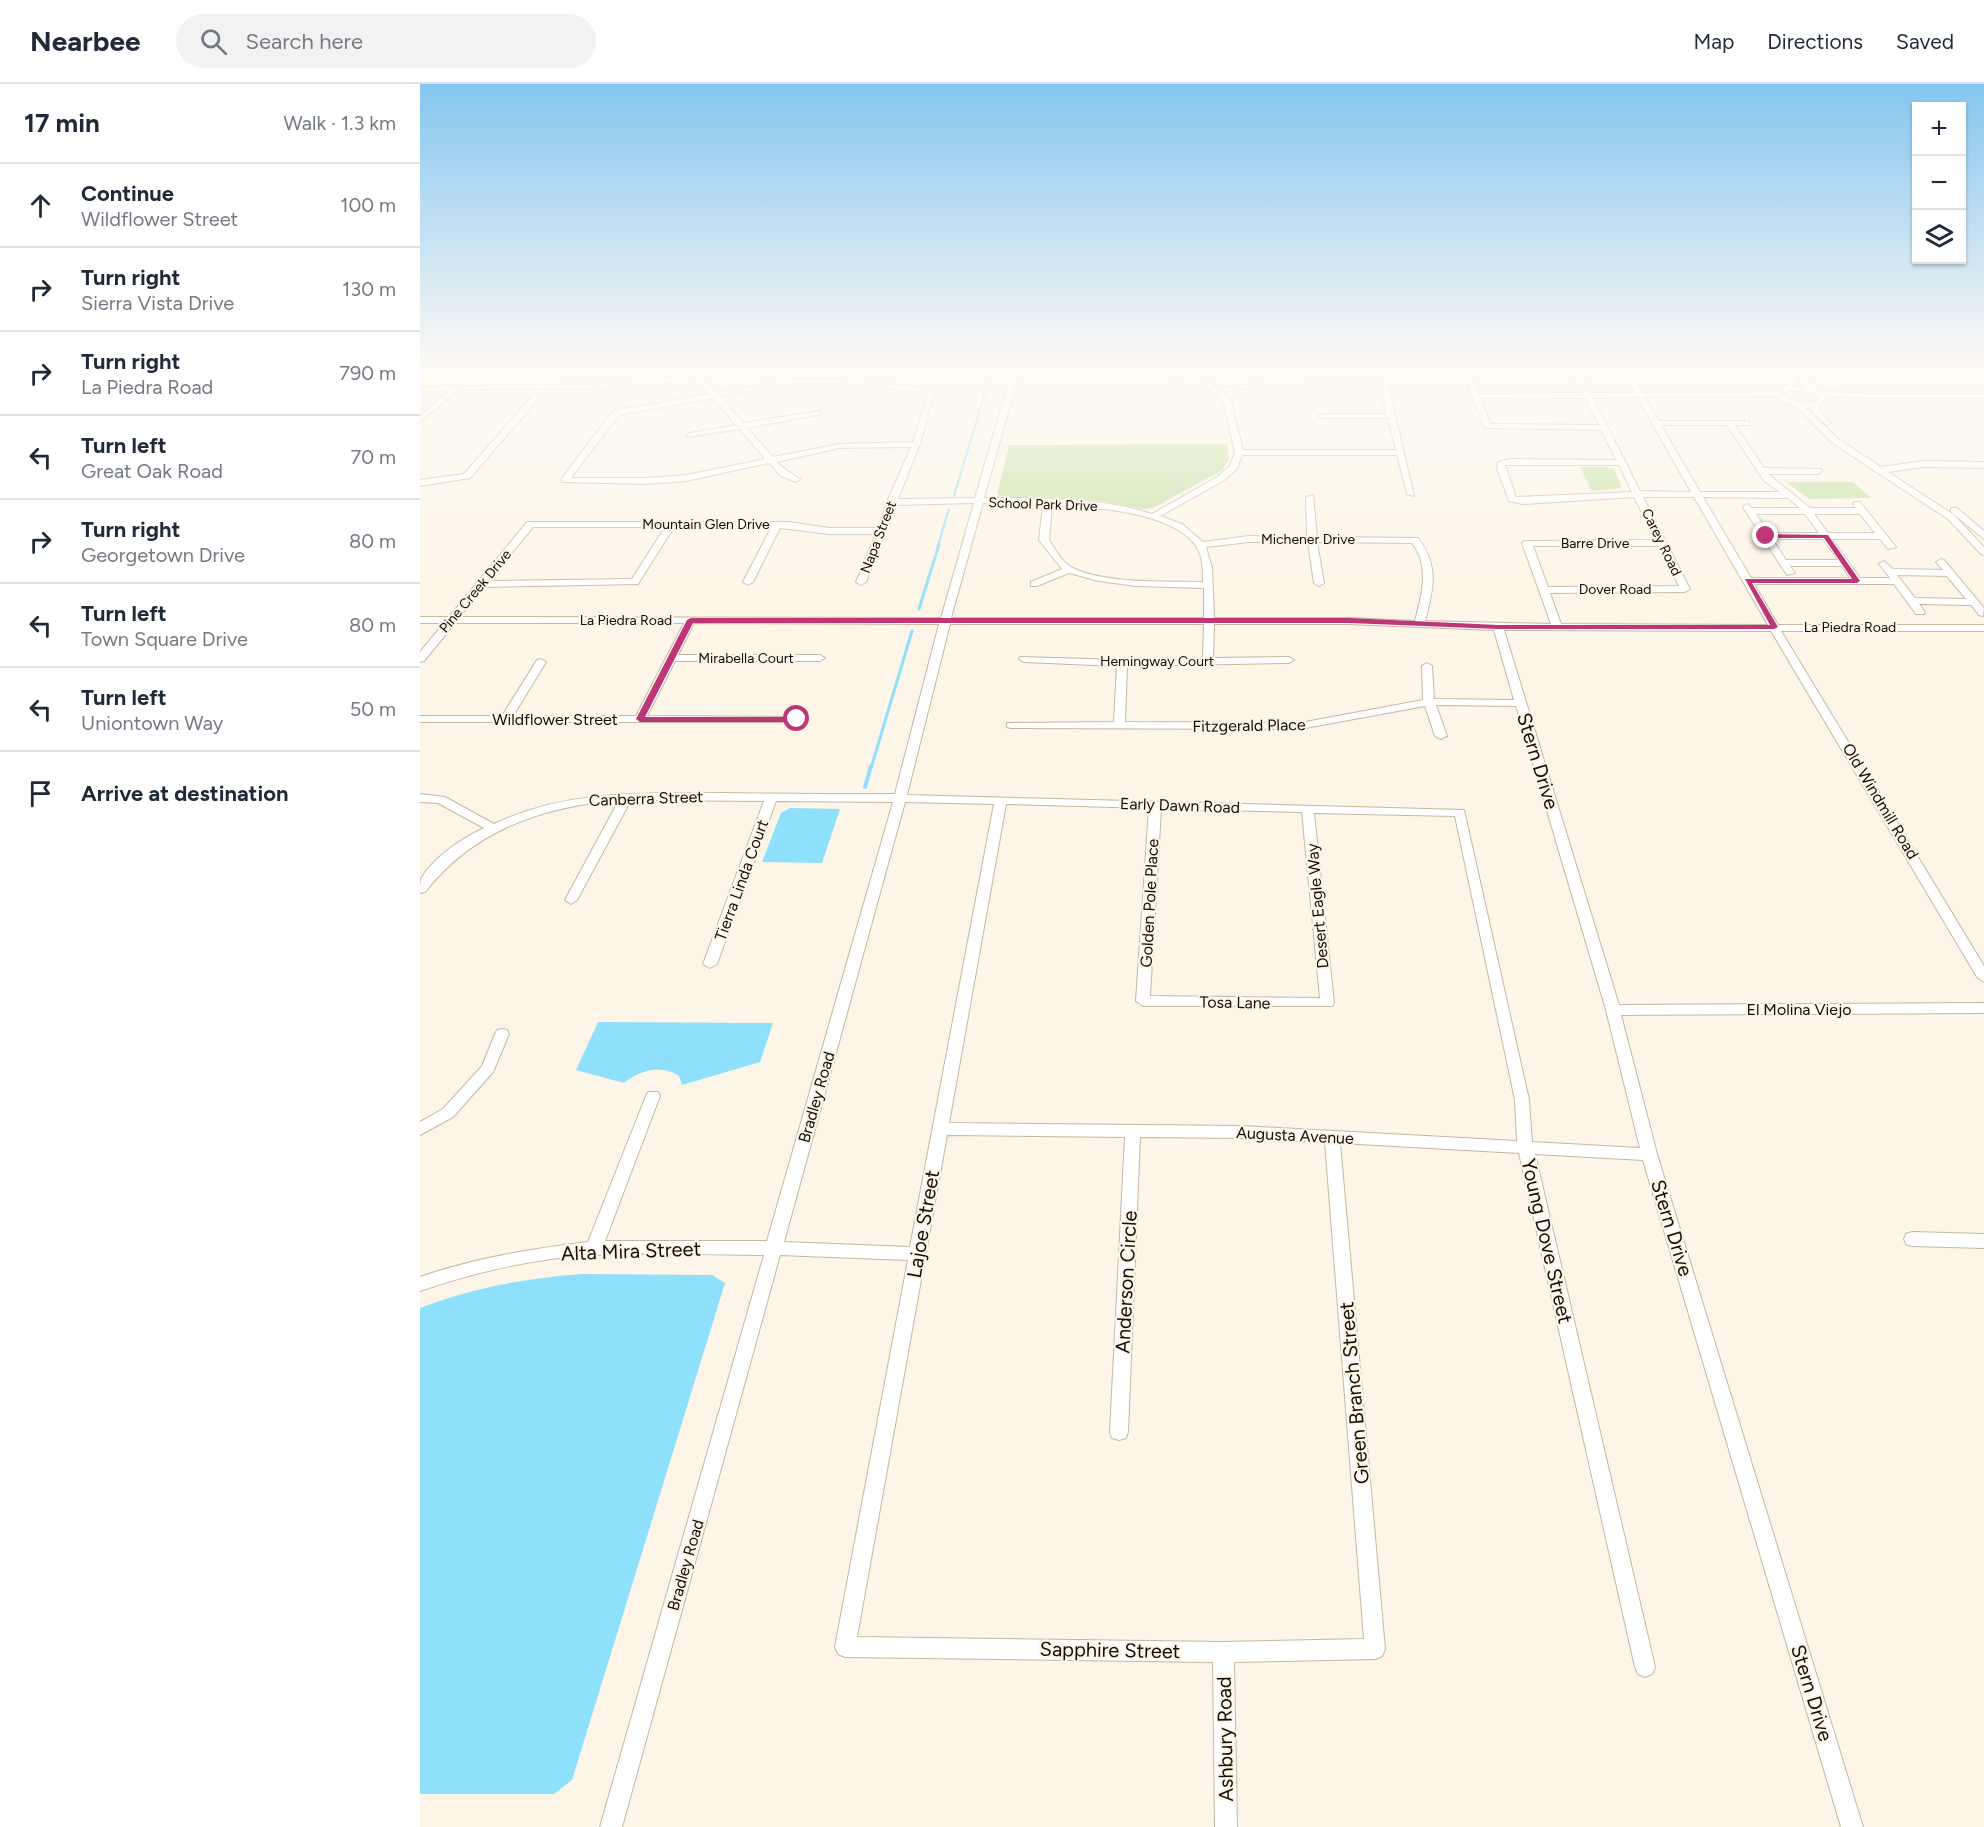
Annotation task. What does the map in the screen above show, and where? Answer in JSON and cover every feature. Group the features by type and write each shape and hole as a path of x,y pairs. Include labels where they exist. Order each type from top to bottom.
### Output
{"street":[{"path":"420,483 466,476 491,447"},
{"path":"590,447 565,480 646,481 686,478 831,447"},
{"path":"761,447 784,474 796,479"},
{"name":"Napa Street","path":"861,582 915,447"},
{"name":"Bradley Road","path":"611,1827 900,798 946,621 995,447"},
{"path":"1153,517 1220,479 1234,467 1239,452 1238,447"},
{"path":"1400,447 1411,494"},
{"name":"Carey Road","path":"1614,447 1685,589"},
{"name":"Old Windmill Road","path":"1671,447 1774,627 1984,977"},
{"path":"1745,447 1767,479 1807,510 1857,581"},
{"path":"1845,447 1969,525 1984,552"},
{"path":"1858,447 1938,498 1984,536"},
{"path":"1239,452 1401,453"},
{"path":"1622,463 1501,464 1512,499 1546,501 1638,494 1789,495"},
{"path":"1812,464 1825,480"},
{"path":"1880,470 1924,464 1984,465"},
{"path":"1761,471 1818,471"},
{"path":"1310,497 1312,538 1319,583"},
{"name":"School Park Drive","path":"891,502 1085,503 1153,517 1177,526 1200,545"},
{"path":"1048,502 1044,540 1053,555 1068,570 1136,584 1208,585"},
{"path":"1744,502 1790,573"},
{"path":"1856,502 1891,547"},
{"path":"1750,511 1863,511"},
{"path":"1969,525 1984,521"},
{"name":"Mountain Glen Drive","path":"530,524 777,525 829,531 881,531"},
{"name":"Pine Creek Drive","path":"420,659 530,524"},
{"path":"480,584 635,582 672,525"},
{"path":"748,582 777,525"},
{"path":"1766,536 1883,536"},
{"name":"Michener Drive","path":"1200,545 1249,539 1415,540 1420,544 1428,571 1429,588 1419,625"},
{"name":"Barre Drive","path":"1545,590 1527,543 1662,543"},
{"path":"1200,545 1207,564 1208,661"},
{"path":"1941,562 1983,613"},
{"path":"1784,563 1844,563"},
{"path":"1034,584 1068,570"},
{"path":"1748,581 1857,581 1890,572 1950,573"},
{"path":"1890,572 1920,612"},
{"name":"Dover Road","path":"1545,590 1685,589"},
{"path":"1545,590 1557,626"},
{"path":"1911,601 1973,602"},
{"name":"La Piedra Road","path":"420,620 1349,621 1498,627 1984,628"},
{"path":"640,719 691,620"},
{"name":"Stern Drive","path":"1498,627 1613,1010 1649,1154 1852,1827"},
{"name":"Mirabella Court","path":"671,658 820,658"},
{"name":"Hemingway Court","path":"1024,659 1122,663 1289,660"},
{"path":"505,719 541,662"},
{"path":"1119,725 1122,663"},
{"path":"1427,666 1429,702 1441,736"},
{"name":"Fitzgerald Place","path":"1011,725 1300,726 1429,702 1520,703"},
{"name":"Wildflower Street","path":"420,719 797,719"},
{"path":"571,900 627,796"},
{"name":"Canberra Street","path":"420,889 432,870 466,843 514,819 591,798 627,796 900,798"},
{"name":"Tierra Linda Court","path":"710,964 771,797"},
{"path":"420,798 441,800 495,829"},
{"name":"Early Dawn Road","path":"900,798 1460,813"},
{"name":"Lajoe Street","path":"845,1647 1001,800"},
{"name":"Golden Pole Place","path":"1143,1001 1155,804"},
{"name":"Desert Eagle Way","path":"1308,808 1327,1003"},
{"name":"Young Dove Street","path":"1460,813 1522,1100 1526,1147 1645,1667"},
{"name":"Tosa Lane","path":"1143,1001 1327,1003"},
{"name":"El Molina Viejo","path":"1613,1010 1984,1008"},
{"path":"420,1129 448,1113 488,1068 502,1034"},
{"path":"594,1248 653,1096"},
{"name":"Augusta Avenue","path":"940,1129 1240,1132 1649,1154"},
{"name":"Anderson Circle","path":"1119,1432 1133,1131"},
{"name":"Green Branch Street","path":"1332,1137 1375,1649"},
{"path":"1912,1239 1984,1241"},
{"name":"Alta Mira Street","path":"420,1284 524,1257 594,1248 774,1248 917,1254"},
{"name":"Sapphire Street","path":"845,1647 1223,1652 1375,1649"},
{"name":"Ashbury Road","path":"1223,1652 1226,1827"}],"green space":[{"path":"1008,447 1227,447 1229,460 1221,471 1153,508 1141,509 1108,502 1068,498 1007,499 997,494"},
{"path":"1580,467 1614,469 1622,488 1592,491"},
{"path":"1786,482 1853,482 1871,498 1809,499"}],"water":[{"path":"790,808 840,809 822,863 762,862 781,813"},
{"path":"598,1022 773,1023 760,1062 682,1085 679,1076 665,1070 644,1072 624,1083 576,1070"},
{"path":"582,1274 712,1275 725,1283 572,1780 554,1794 420,1794 420,1308 500,1285"}],"waterway":[{"path":"954,496 969,447"},
{"path":"938,545 949,509"},
{"path":"919,609 939,544"},
{"path":"871,768 912,631"},
{"path":"865,787 871,766"}],"route":[{"path":"797,719 640,719 691,620 1349,621 1458,627 1774,627 1748,581 1857,581 1826,536 1766,536"}]}
